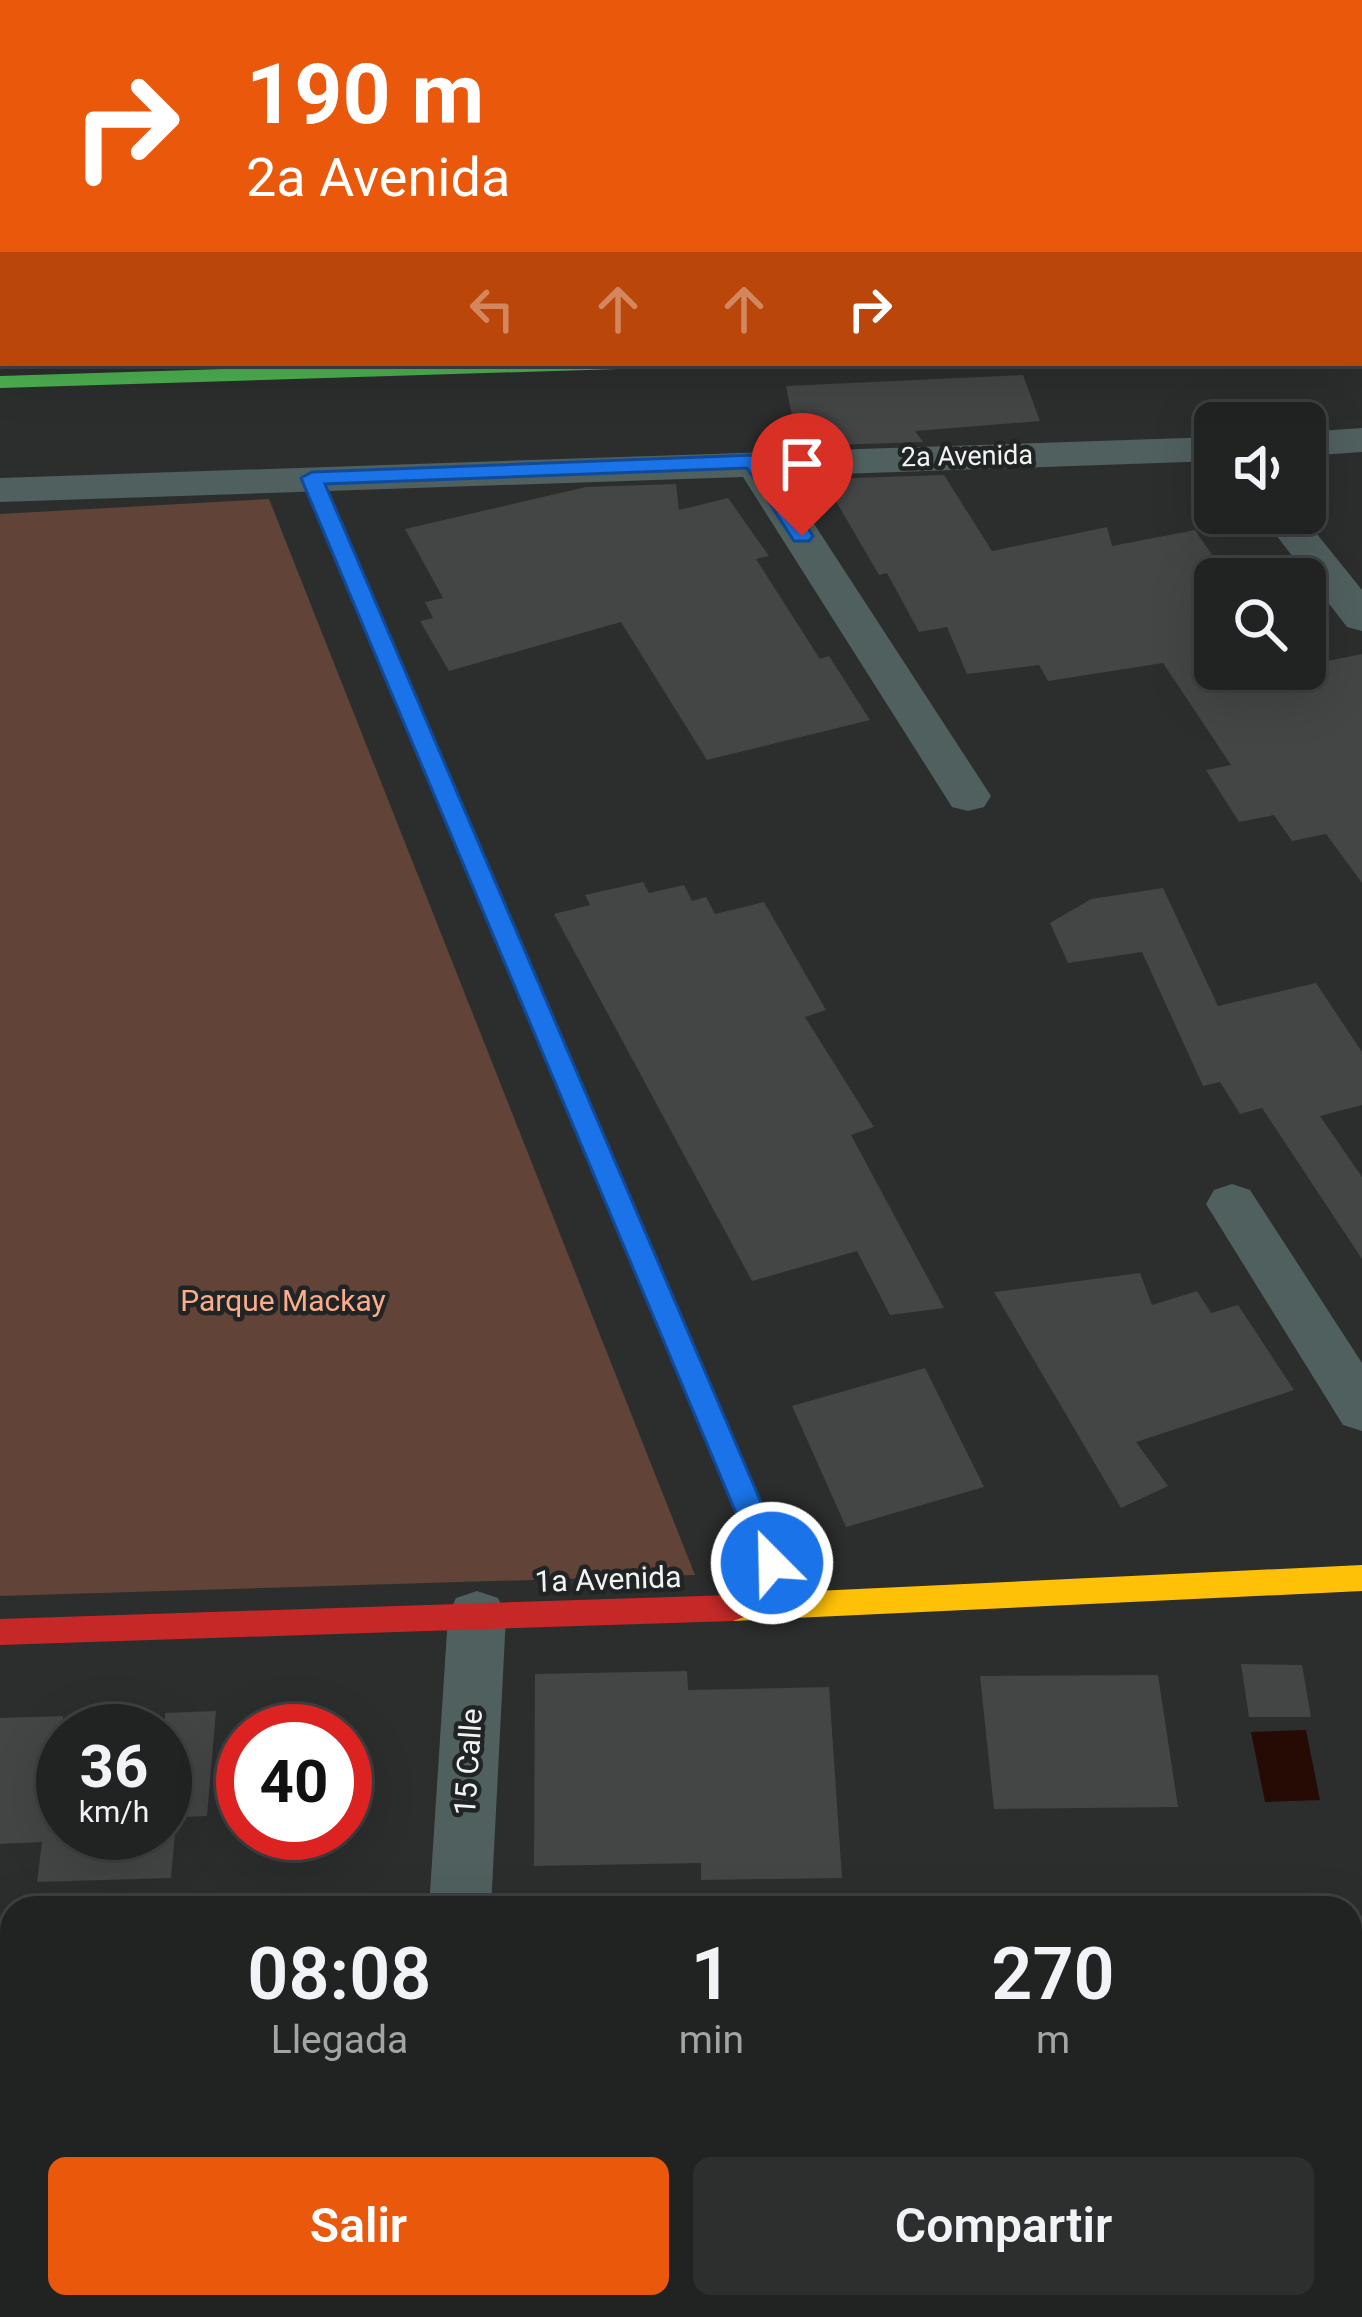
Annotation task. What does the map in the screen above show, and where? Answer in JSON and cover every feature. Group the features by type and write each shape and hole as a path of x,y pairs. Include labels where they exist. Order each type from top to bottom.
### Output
{"street":[{"path":"0,382 520,366"},
{"path":"1326,443 1362,440"},
{"name":"2a Avenida","path":"0,490 1194,450"},
{"path":"754,462 968,796"},
{"path":"312,478 790,1606"},
{"path":"1296,534 1362,618"},
{"path":"1232,1204 1362,1409"},
{"name":"1a Avenida","path":"0,1632 790,1606 1362,1578"},
{"name":"15 Calle","path":"461,1896 477,1616"}],"green space":[{"name":"Parque Mackay","path":"269,499 695,1575 0,1596 0,514"}],"shaded area":[{"path":"1306,1730 1320,1800 1265,1802 1251,1732"}],"building":[{"path":"1023,375 1040,421 915,431 923,442 804,446 795,431 786,386"},
{"path":"944,475 992,551 1107,527 1112,546 1194,530 1214,558 1194,558 1194,690 1326,690 1326,661 1362,654 1362,883 1326,834 1292,841 1274,815 1239,822 1206,770 1231,765 1163,663 1048,681 1039,665 967,674 947,627 919,632 887,573 879,575 823,479"},
{"path":"676,484 679,510 728,498 769,556 756,559 820,659 829,656 870,720 707,760 621,622 449,671 420,621 433,618 425,602 443,598 405,529 586,487"},
{"path":"643,882 649,893 684,885 692,901 706,897 715,914 764,902 826,1010 805,1017 874,1127 851,1135 944,1308 890,1315 857,1251 752,1281 554,914 590,905 585,895"},
{"path":"1163,888 1218,1006 1316,983 1362,1052 1362,1105 1320,1116 1362,1177 1362,1259 1262,1108 1240,1114 1220,1082 1203,1086 1142,952 1068,963 1050,923 1091,899"},
{"path":"1140,1273 1152,1305 1197,1291 1211,1313 1238,1305 1294,1390 1136,1442 1168,1486 1121,1508 994,1292"},
{"path":"925,1368 984,1487 846,1527 792,1406"},
{"path":"1241,1664 1302,1665 1311,1717 1249,1717"},
{"path":"687,1671 688,1690 829,1687 842,1878 701,1880 701,1863 534,1866 535,1674"},
{"path":"1158,1675 1178,1807 994,1809 980,1676"},
{"path":"216,1711 207,1816 192,1817 192,1712"},
{"path":"36,1717 36,1842 0,1844 0,1718"},
{"path":"40,1860 173,1860 171,1878 37,1882"}],"traffic: fast":[{"path":"0,382 520,366"},
{"path":"637,1245 790,1606"}],"traffic: slow":[{"path":"733,1608 1362,1578"}],"traffic: jam":[{"path":"312,479 637,1245"},
{"path":"0,1632 733,1608"}],"route":[{"path":"772,1563 312,478 754,462 802,536"}]}
